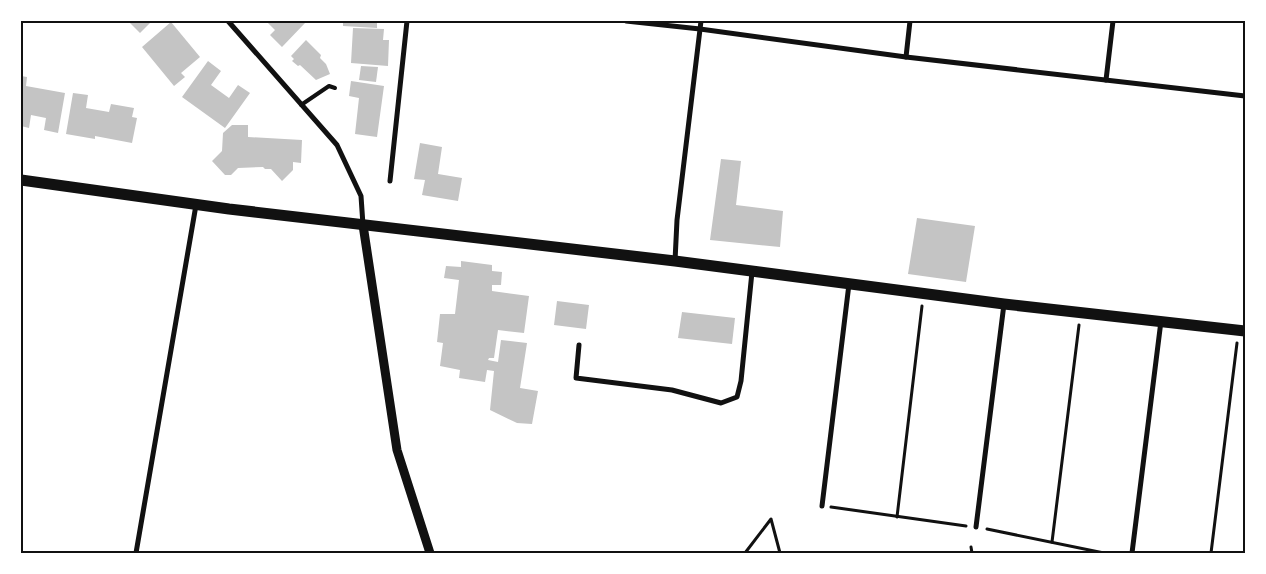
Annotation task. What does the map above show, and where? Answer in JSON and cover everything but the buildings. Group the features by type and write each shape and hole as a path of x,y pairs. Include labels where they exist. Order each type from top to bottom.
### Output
{"main road":[{"path":"21,180 196,205 675,261 1004,304 1242,330"}],"street":[{"path":"228,21 337,145 361,196 363,225 383,367 397,450 430,553"},
{"path":"390,181 407,21"},
{"path":"626,21 700,29 906,57 1245,96"},
{"path":"675,261 677,220 701,21"},
{"path":"906,57 910,21"},
{"path":"1106,80 1114,21"},
{"path":"136,553 196,205"},
{"path":"579,345 576,378 672,390 721,403 736,397 741,381 752,272"},
{"path":"822,506 849,284"},
{"path":"976,527 1004,304"},
{"path":"1132,553 1161,320"}],"lane":[{"path":"301,105 319,91 329,86 335,88"}],"path":[{"path":"897,517 924,293"},
{"path":"1052,542 1081,312"},
{"path":"1211,553 1242,330"},
{"path":"745,553 771,519 780,553"},
{"path":"971,547 972,553"}]}
